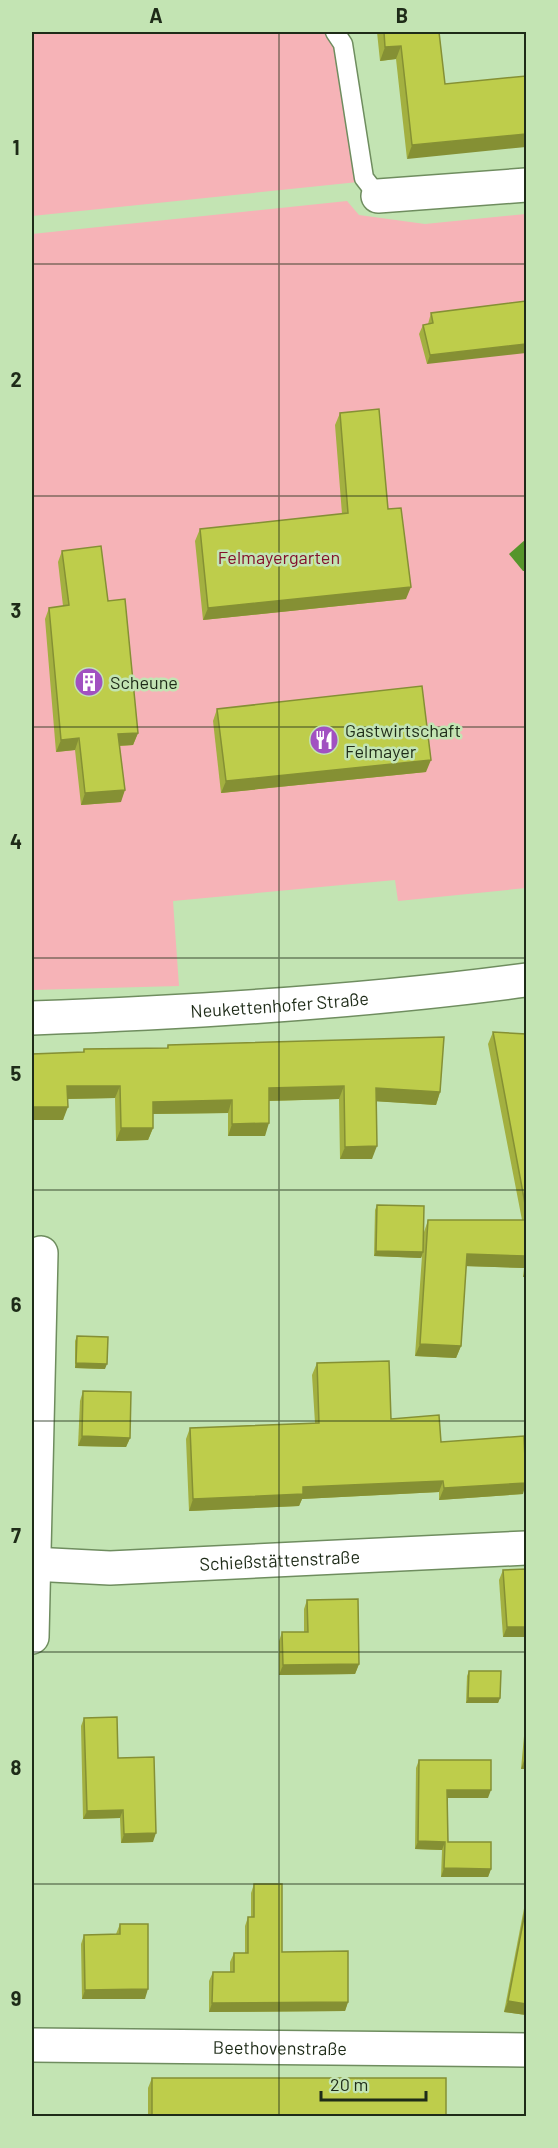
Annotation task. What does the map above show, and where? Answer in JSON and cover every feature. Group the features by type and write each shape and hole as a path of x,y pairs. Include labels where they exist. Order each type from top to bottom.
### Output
{"street":[{"path":"378,196 526,185"},
{"name":"Neukettenhofer Straße","path":"32,1018 197,1012 526,980"},
{"path":"32,1637 40,1253"},
{"name":"Schießstättenstraße","path":"33,1564 110,1568 526,1548"},
{"name":"Beethovenstraße","path":"32,2045 526,2050"}],"lane":[{"path":"335,32 343,44 364,178 378,196"}],"green space":[{"path":"32,32 327,32 334,37 358,182 32,216"},
{"name":"Felmayergarten","path":"347,201 359,215 425,224 526,214 526,888 398,901 395,880 173,901 179,986 32,990 32,234"}],"shaded area":[{"path":"526,539 526,571 523,571 509,554"}],"building":[{"path":"384,32 439,32 445,84 526,76 526,134 412,145 401,46 385,47"},
{"path":"526,301 526,344 430,355 423,325 433,323 431,313"},
{"path":"379,409 388,509 401,508 411,587 208,608 200,529 348,513 340,413"},
{"name":"Scheune","path":"101,546 108,601 125,599 138,733 118,734 125,790 85,793 79,738 61,740 49,608 69,605 62,551"},
{"path":"422,686 431,760 226,781 217,709"},
{"path":"493,1032 526,1034 526,1209"},
{"path":"444,1037 440,1092 376,1088 377,1146 345,1147 344,1086 269,1088 269,1123 232,1124 232,1100 153,1102 153,1128 121,1128 120,1086 67,1086 68,1107 32,1107 32,1054 84,1052 84,1049 168,1048 168,1045"},
{"path":"377,1205 424,1206 423,1252 376,1251"},
{"path":"428,1220 526,1220 526,1256 467,1254 461,1346 420,1344"},
{"path":"77,1336 108,1337 107,1364 76,1363"},
{"path":"389,1361 391,1419 439,1415 441,1442 524,1436 526,1483 444,1488 443,1481 303,1487 303,1494 193,1499 190,1428 319,1423 317,1363"},
{"path":"83,1391 131,1392 130,1438 82,1436"},
{"path":"526,1569 526,1627 507,1627 503,1570"},
{"path":"358,1599 359,1664 283,1665 282,1632 308,1632 307,1600"},
{"path":"469,1671 501,1671 500,1698 468,1698"},
{"path":"117,1717 118,1758 154,1757 156,1833 124,1834 123,1810 87,1811 84,1718"},
{"path":"419,1760 491,1760 491,1790 447,1790 448,1842 491,1842 491,1869 444,1868 445,1842 418,1841"},
{"path":"254,1884 282,1884 282,1952 348,1951 348,2002 212,2003 213,1972 234,1972 234,1953 248,1953 248,1917 254,1917"},
{"path":"526,1907 526,2004 508,2001"},
{"path":"120,1924 148,1924 148,1989 85,1990 84,1935 120,1934"},
{"path":"152,2078 446,2078 446,2116 152,2116"}],"place":[{"name":"Scheune","path":"89,682"},
{"name":"Gastwirtschaft Felmayer","path":"324,740"}]}
